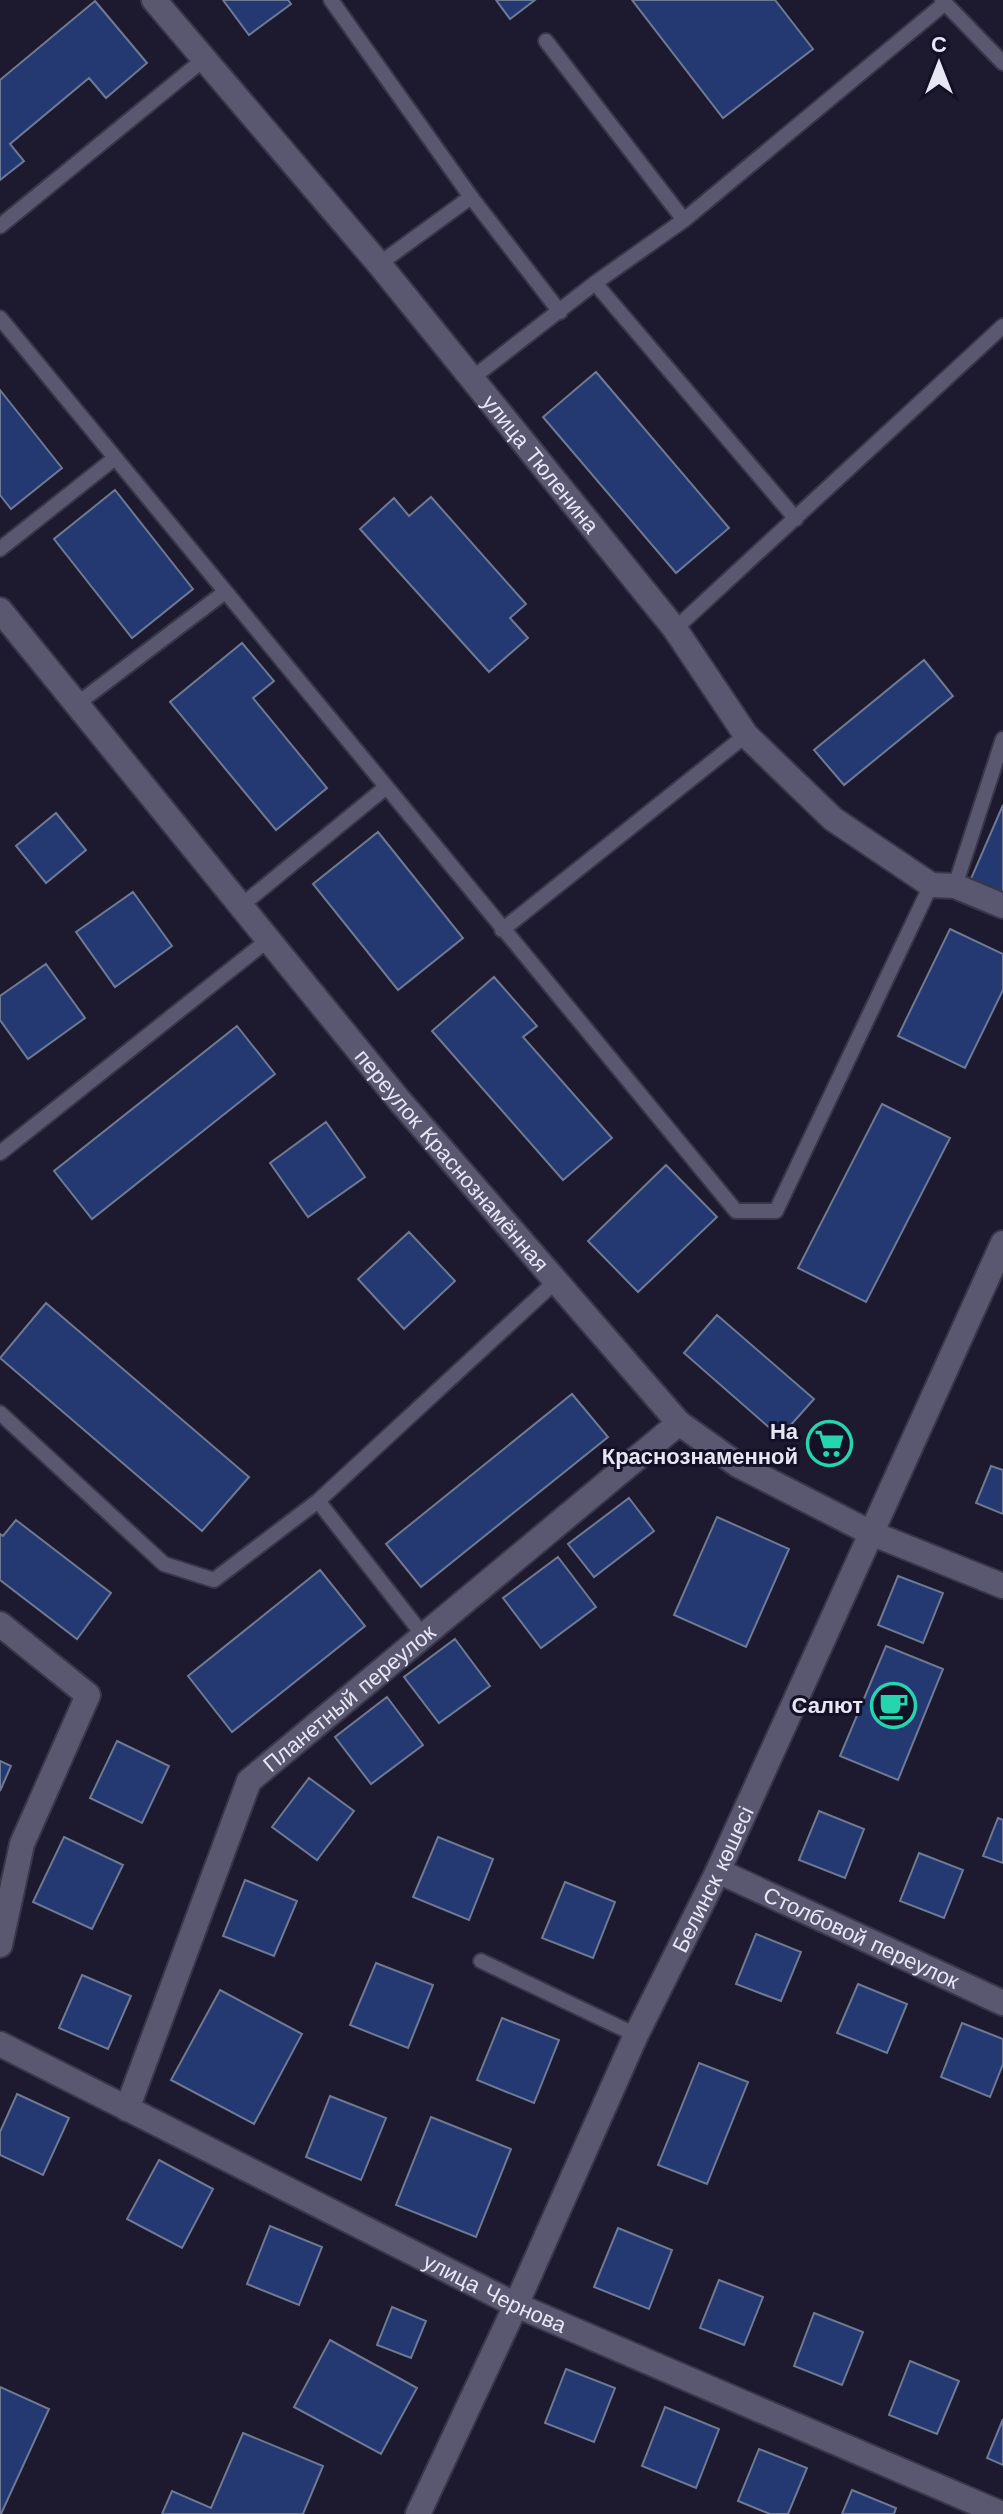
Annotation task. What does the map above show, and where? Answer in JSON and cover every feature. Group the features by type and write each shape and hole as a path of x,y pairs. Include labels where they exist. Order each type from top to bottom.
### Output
{"street":[{"name":"улица Тюленина","path":"154,0 379,264 675,629 746,735 833,819 943,885 1003,906"},
{"name":"переулок Краснознамённая","path":"0,610 399,1100 679,1423 738,1465 871,1533 1003,1586"},
{"name":"Белинск көшесі","path":"418,2514 516,2305 636,2035 718,1871 1003,1243"},
{"name":"Планетный переулок","path":"127,2109 249,1781 679,1423"},
{"path":"0,1624 88,1695 22,1844 0,1945"},
{"name":"Столбовой переулок","path":"718,1871 1003,2003"},
{"name":"улица Чернова","path":"0,2044 516,2305 1002,2514"}],"lane":[{"path":"331,0 471,197 560,312"},
{"path":"471,379 595,283 684,220 944,1 1003,63"},
{"path":"546,41 684,220"},
{"path":"0,226 203,60"},
{"path":"379,264 471,197"},
{"path":"595,283 796,519"},
{"path":"0,318 736,1211 776,1211 943,885 1003,739"},
{"path":"675,629 1003,326"},
{"path":"0,549 115,458"},
{"path":"77,704 225,592"},
{"path":"502,930 746,735"},
{"path":"242,905 385,788"},
{"path":"0,1153 268,940"},
{"path":"0,1413 164,1564 214,1580 318,1501 556,1281"},
{"path":"318,1501 423,1635"},
{"path":"481,1961 636,2035"}],"building":[{"path":"223,0 288,0 291,4 249,35"},
{"path":"496,0 535,0 510,19"},
{"path":"632,0 775,0 813,49 723,118"},
{"path":"95,1 147,63 106,98 89,78 10,144 24,161 0,180 0,80"},
{"path":"596,372 729,528 676,573 543,417"},
{"path":"0,390 62,468 11,509 0,495"},
{"path":"115,490 193,589 132,638 54,539"},
{"path":"431,497 526,604 510,618 528,638 489,672 360,529 394,498 409,516"},
{"path":"242,643 274,681 253,698 327,788 276,830 170,702"},
{"path":"924,660 953,696 844,785 814,750"},
{"path":"1003,805 1003,896 970,881"},
{"path":"56,813 86,850 46,883 16,846"},
{"path":"378,832 463,938 398,990 313,884"},
{"path":"133,892 172,946 115,987 76,932"},
{"path":"950,929 1003,954 1003,990 965,1068 898,1036"},
{"path":"46,964 85,1018 28,1059 0,1020 0,996"},
{"path":"494,977 537,1026 523,1037 612,1138 563,1180 432,1031"},
{"path":"237,1026 275,1074 92,1219 54,1171"},
{"path":"882,1104 950,1138 866,1302 798,1268"},
{"path":"326,1122 365,1177 308,1217 270,1163"},
{"path":"666,1165 717,1217 638,1292 588,1241"},
{"path":"409,1232 455,1281 404,1329 358,1279"},
{"path":"46,1303 249,1477 202,1531 0,1358"},
{"path":"717,1315 814,1399 780,1437 684,1353"},
{"path":"572,1394 608,1437 421,1587 386,1544"},
{"path":"991,1466 1003,1470 1003,1514 976,1503"},
{"path":"629,1498 654,1531 594,1577 568,1544"},
{"path":"717,1517 789,1549 746,1647 674,1615"},
{"path":"16,1520 111,1593 77,1639 0,1580 0,1534 3,1536"},
{"path":"558,1557 596,1607 541,1648 503,1598"},
{"path":"320,1570 365,1626 232,1732 188,1676"},
{"path":"898,1576 943,1593 923,1643 878,1625"},
{"path":"455,1639 490,1686 439,1723 404,1677"},
{"path":"886,1646 943,1669 898,1780 840,1756"},
{"path":"387,1697 423,1745 371,1784 335,1737"},
{"path":"117,1741 169,1766 142,1823 90,1798"},
{"path":"0,1761 11,1766 0,1791"},
{"path":"309,1778 354,1811 317,1860 272,1827"},
{"path":"819,1811 864,1829 845,1878 799,1860"},
{"path":"998,1818 1003,1820 1003,1863 983,1856"},
{"path":"64,1837 123,1865 92,1929 33,1902"},
{"path":"438,1837 493,1859 469,1920 413,1897"},
{"path":"919,1853 963,1870 944,1918 900,1901"},
{"path":"245,1880 297,1901 274,1956 223,1936"},
{"path":"565,1882 615,1902 593,1958 542,1938"},
{"path":"756,1934 801,1952 781,2001 736,1984"},
{"path":"376,1963 433,1985 408,2048 350,2025"},
{"path":"82,1975 131,1996 108,2049 59,2028"},
{"path":"858,1984 907,2004 887,2053 837,2033"},
{"path":"220,1990 302,2034 254,2124 171,2080"},
{"path":"502,2018 559,2040 534,2103 477,2080"},
{"path":"962,2023 1003,2039 1003,2064 990,2097 941,2077"},
{"path":"699,2063 748,2082 707,2184 658,2165"},
{"path":"17,2094 69,2118 43,2175 0,2155 0,2132"},
{"path":"330,2096 386,2118 361,2180 306,2157"},
{"path":"431,2117 511,2149 476,2237 396,2205"},
{"path":"159,2160 213,2189 182,2248 127,2219"},
{"path":"270,2226 322,2247 299,2305 247,2284"},
{"path":"618,2228 672,2250 649,2309 594,2287"},
{"path":"719,2280 763,2297 744,2345 700,2328"},
{"path":"392,2307 426,2321 411,2358 377,2345"},
{"path":"814,2313 863,2332 842,2385 794,2366"},
{"path":"330,2340 417,2388 381,2454 294,2407"},
{"path":"910,2361 959,2381 937,2434 889,2415"},
{"path":"566,2369 615,2388 594,2442 545,2423"},
{"path":"0,2387 49,2409 1,2514 0,2514"},
{"path":"665,2407 719,2429 696,2488 642,2466"},
{"path":"1003,2419 1003,2465 987,2458"},
{"path":"243,2433 323,2466 303,2514 162,2514 172,2491 211,2508"},
{"path":"759,2449 807,2468 788,2514 770,2514 738,2501"},
{"path":"852,2490 896,2508 894,2514 842,2514"}],"place":[{"name":"На Краснознаменной","path":"829,1444"},
{"name":"Салют","path":"894,1705"}]}
